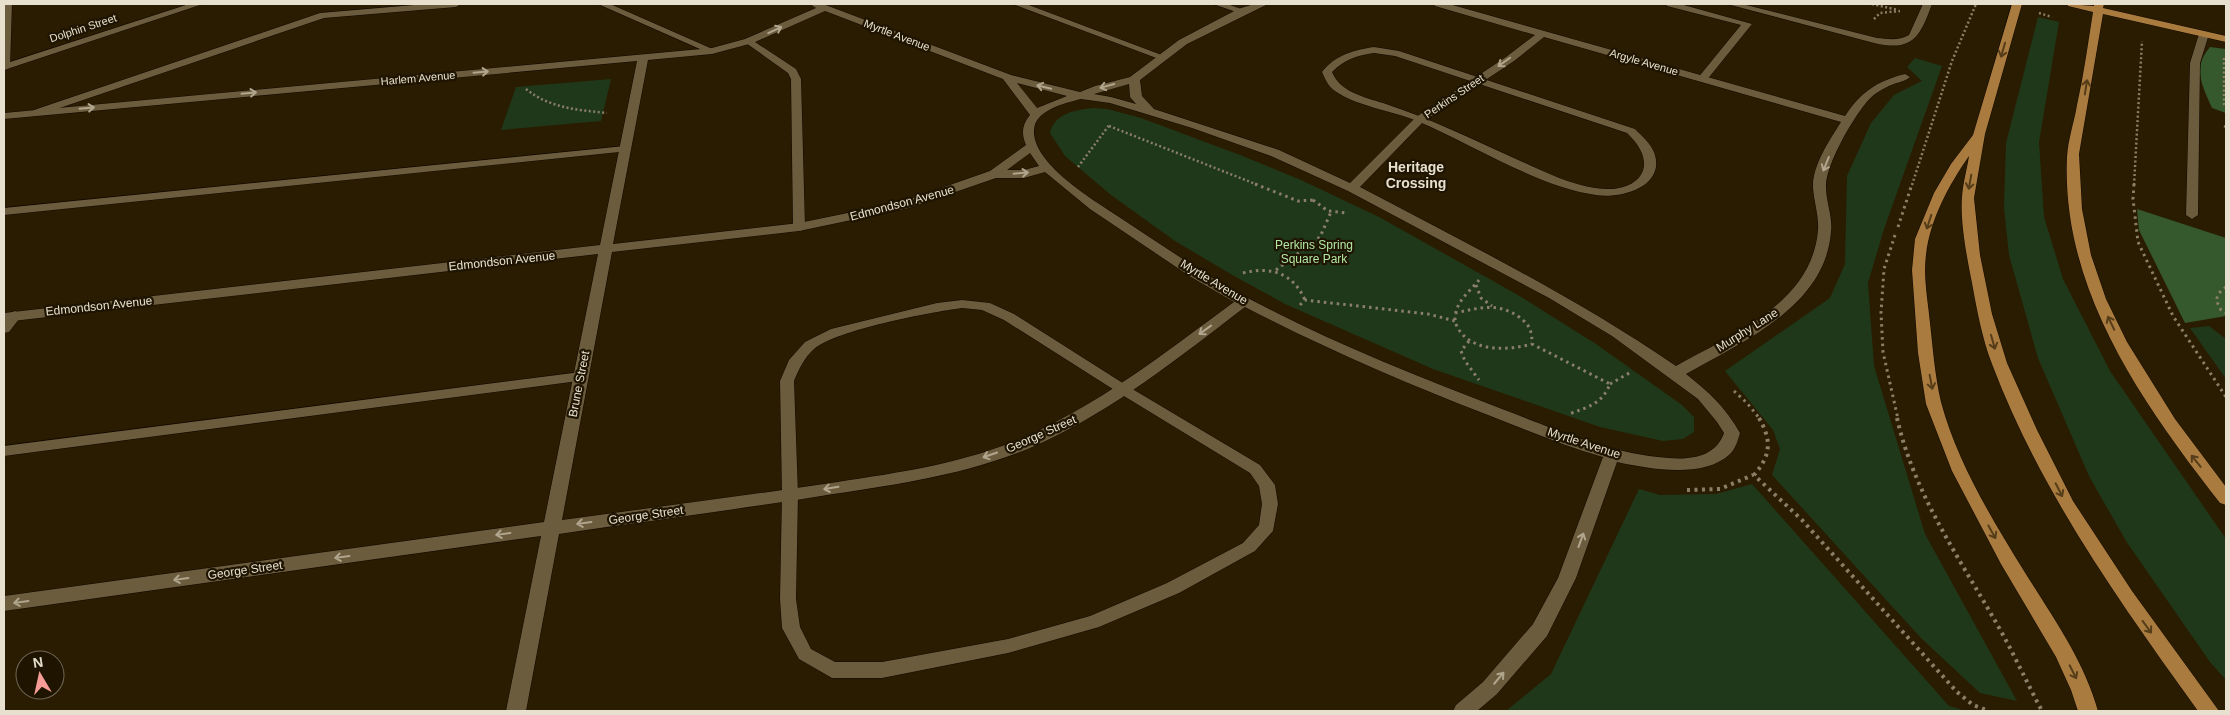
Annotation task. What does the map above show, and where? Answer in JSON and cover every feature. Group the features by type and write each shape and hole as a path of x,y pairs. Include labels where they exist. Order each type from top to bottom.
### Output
{"main road":[{"path":"2017,4 1979,134 1968,198 1973,255 1985,314 1999,363 2029,430 2066,504 2125,596 2209,711"},
{"path":"2072,4 2099,7 2226,39"},
{"path":"2099,7 2073,160 2077,228 2094,288 2121,344 2149,394 2188,451 2226,499"},
{"path":"1979,134 1954,168 1944,186 1930,218 1919,255 1925,353 1937,415 1969,491 2007,560 2058,642 2083,691 2088,711"}],"street":[{"name":"Dolphin Street","path":"4,67 198,4"},
{"path":"1081,96 1100,88 1134,79 1183,42 1242,11 1263,4"},
{"name":"Argyle Avenue","path":"1448,5 1849,121"},
{"name":"Harlem Avenue","path":"4,116 712,51 749,42 819,6"},
{"name":"Myrtle Avenue","path":"819,6 1007,77 1081,96 1111,100 1275,153 1352,188 1554,295 1617,333 1675,373 1703,395 1723,418 1732,433 1727,448 1713,458 1688,463 1658,463 1612,454 1436,389 1331,343 1244,301 1161,251 1106,214 1048,168 1032,146"},
{"name":"Perkins Street","path":"1352,188 1420,119 1479,80 1543,33"},
{"name":"Brune Street","path":"516,711 643,57"},
{"path":"994,174 1032,146 1028,133 1030,123 1035,114 1007,77"},
{"name":"Murphy Lane","path":"1675,373 1785,307 1808,281 1820,253 1825,226 1820,198 1820,176 1828,157 1862,100 1888,82 1905,77"},
{"path":"1134,79 1136,97 1149,111"},
{"name":"Myrtle Avenue","path":"1035,114 1047,106 1081,96"},
{"path":"994,174 1024,174 1048,168"},
{"name":"Edmondson Avenue","path":"9,316 799,227 904,205 961,187 994,174"},
{"name":"George Street","path":"4,604 790,495 966,464 1018,446 1072,422 1124,390 1244,301"},
{"path":"1464,711 1490,688 1540,630 1567,578 1612,454"}],"lane":[{"path":"4,67 7,4"},
{"path":"378,10 396,4"},
{"path":"38,112 323,15 456,4"},
{"path":"603,4 712,51"},
{"path":"1018,4 1162,57"},
{"path":"1218,4 1242,11"},
{"path":"1670,4 1747,24 1702,79"},
{"path":"1732,4 1877,41 1897,43 1909,41 1915,35 1928,4"},
{"path":"2192,216 2195,63 2204,34"},
{"path":"749,42 792,71 796,79 799,227"},
{"path":"1374,50 1396,53 1479,80 1631,132 1643,140 1650,153 1651,168 1644,180 1632,189 1608,193 1560,184 1420,119 1342,91 1330,81 1326,72 1335,62 1344,57 1374,50"},
{"path":"4,212 625,149"},
{"path":"962,304 985,306 1009,317 1124,390 1255,469 1267,485 1270,504 1267,527 1249,547 1173,588 1093,622 1008,646 882,670 832,670 805,654 791,628 788,599 790,495 787,381 794,363 810,345 836,332 938,307 962,304"},
{"path":"4,329 9,316"},
{"path":"4,451 581,377"}],"path":[{"path":"1872,4 1901,11"},
{"path":"2040,14 2057,18"},
{"path":"2142,35 2133,199 2138,242 2173,316 2226,398"},
{"path":"2224,51 2224,104 2226,106"},
{"path":"525,88 539,98 552,103 608,114"},
{"path":"1077,172 1114,119"},
{"path":"1109,126 1291,198 1313,200"},
{"path":"1275,271 1320,237 1331,212"},
{"path":"1240,274 1262,270 1284,274 1296,283 1305,300"},
{"path":"1482,276 1461,300 1455,314 1458,330 1469,341 1487,348 1505,349 1532,344 1610,384"},
{"path":"1476,285 1478,292 1486,303 1495,307"},
{"path":"2226,287 2218,293 2216,300 2221,310 2226,314"},
{"path":"1294,308 1305,300 1428,314 1455,322"},
{"path":"1455,314 1479,308 1495,307 1508,309 1526,322 1532,331 1532,344"},
{"path":"1469,341 1461,351 1465,361 1484,387"},
{"path":"1564,414 1576,413 1605,396 1610,384 1634,370"},
{"path":"1728,385 1747,402 1764,428 1768,442 1768,453 1754,475 1802,520 1957,692 1973,705 1989,711"}],"green space":[{"path":"2038,17 2059,22 2039,142 2044,217 2063,279 2110,371 2226,539 2226,680 2210,662 2126,541 2089,476 2038,358 2009,255 2004,208 2006,143"},
{"path":"2210,47 2226,49 2226,113 2212,108 2200,77 2201,62"},
{"path":"1915,58 1942,66 1884,229 1868,283 1874,366 1925,534 2017,701 1980,693 1921,638 1772,475 1780,449 1773,430 1725,371 1830,298 1845,264 1847,176 1871,123 1894,95 1922,81 1907,67"},
{"path":"611,79 601,121 501,130 516,87"},
{"name":"Perkins Spring Square Park","path":"1093,108 1107,109 1141,118 1240,155 1301,180 1379,217 1518,295 1596,344 1682,405 1694,417 1694,432 1683,439 1663,441 1600,427 1433,369 1285,304 1175,241 1111,195 1065,156 1050,133 1052,126 1067,114"},
{"path":"2137,209 2226,238 2226,316 2185,323 2139,230"},
{"path":"2209,326 2226,339 2226,379 2190,328"},
{"path":"1752,484 1949,706 1966,711 1506,711 1551,674 1639,489 1660,495 1716,494"}],"district":[{"name":"Heritage Crossing","path":"1416,176"}]}
